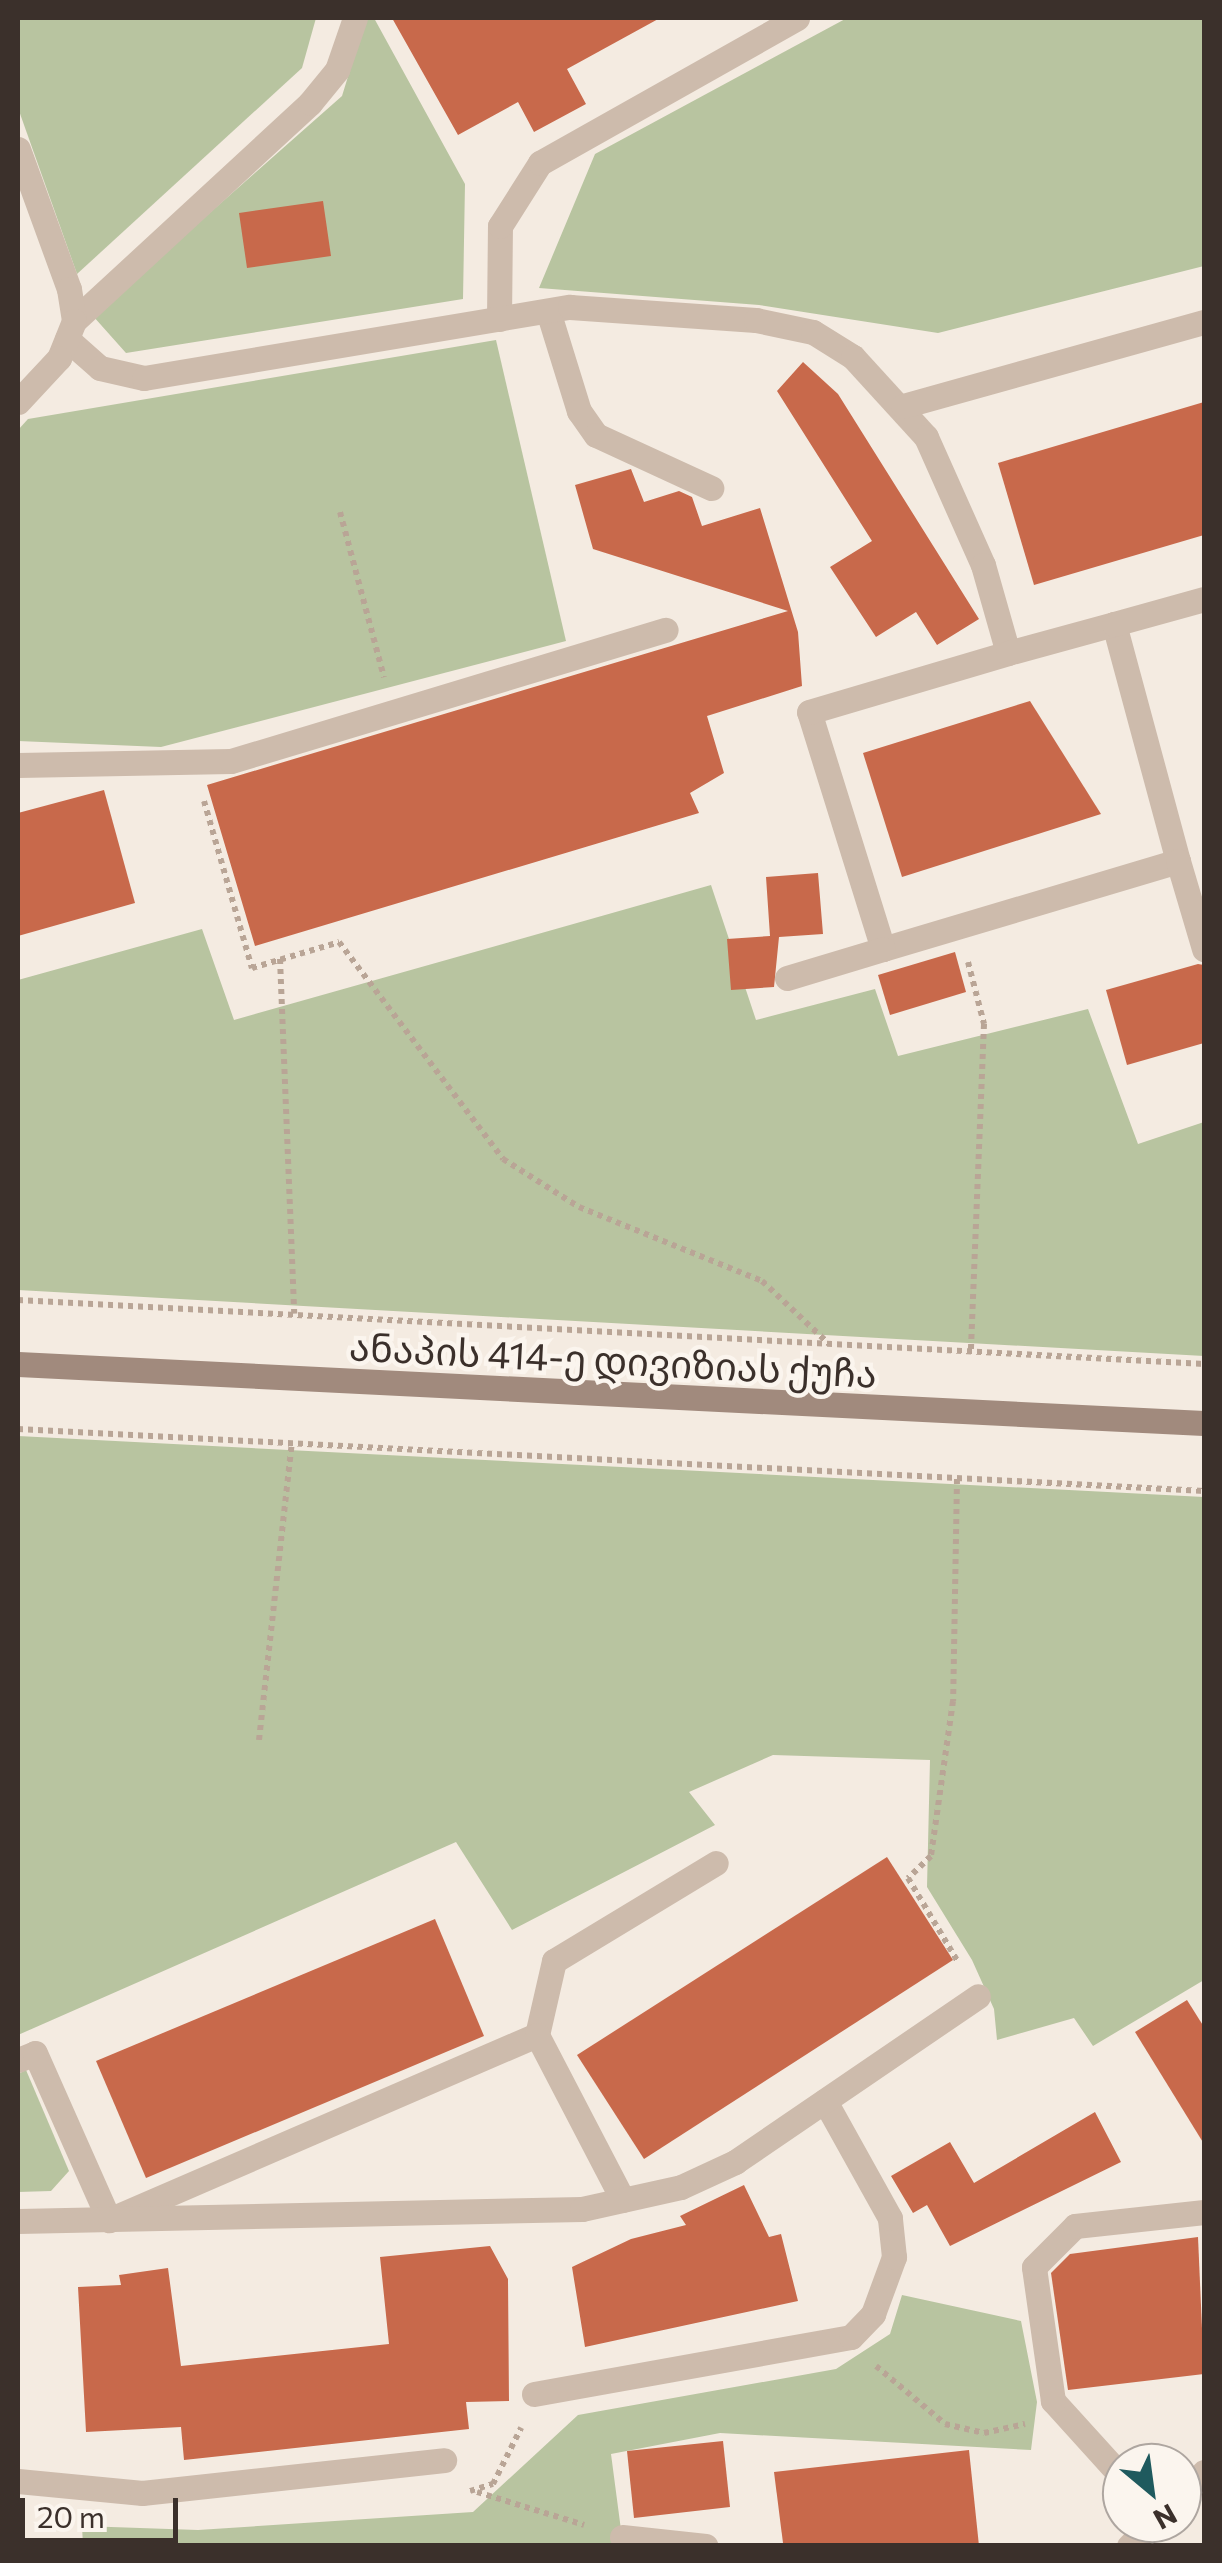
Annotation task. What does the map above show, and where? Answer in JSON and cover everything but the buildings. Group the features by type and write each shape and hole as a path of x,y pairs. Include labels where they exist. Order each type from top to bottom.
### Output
{"main road":[{"name":"ანაპის 414-ე დივიზიას ქუჩა","path":"18,1364 1204,1423"}],"street":[{"path":"70,330 310,102 337,70 355,18"},
{"path":"499,319 500,226 540,163 796,18"},
{"path":"18,149 70,289 70,330 60,358 18,402"},
{"path":"70,330 100,368 144,378 548,311 756,320 813,332 853,357 904,406 926,437 984,565 1008,654"},
{"path":"548,311 579,411 596,436 711,488"},
{"path":"904,406 1204,322"},
{"path":"883,948 809,712 1204,599"},
{"path":"1114,624 1204,949"},
{"path":"18,765 194,766 394,712 666,630"},
{"path":"787,978 1178,861"},
{"path":"623,2200 536,2035 554,1961 716,1863"},
{"path":"18,2221 582,2209 681,2187 735,2162 978,1996"},
{"path":"109,2220 536,2035"},
{"path":"18,2060 35,2053 109,2220"},
{"path":"534,2394 851,2337 874,2314 894,2257 890,2218 826,2100"},
{"path":"1102,2455 1053,2402 1034,2267 1075,2226 1204,2212"},
{"path":"18,2481 142,2494 444,2460"},
{"path":"622,2537 706,2546"}],"path":[{"path":"340,512 394,712"},
{"path":"194,766 252,968 339,942 503,1159 579,1207 762,1281 830,1344"},
{"path":"958,926 984,1024 971,1353"},
{"path":"280,959 294,1314"},
{"path":"18,1300 1204,1364"},
{"path":"18,1429 1204,1491"},
{"path":"259,1740 292,1442"},
{"path":"957,1478 953,1700 931,1856 908,1878 978,1996"},
{"path":"893,2386 945,2424 984,2433 1020,2427 1053,2402"},
{"path":"476,2492 492,2484 507,2464 534,2394"},
{"path":"444,2460 452,2482 622,2537"}],"green space":[{"path":"18,18 316,18 302,68 77,274 18,108"},
{"path":"366,18 374,18 465,184 463,299 126,353 93,316 342,96"},
{"path":"847,18 1204,18 1204,266 938,333 759,305 539,288 595,154"},
{"path":"496,340 566,641 161,747 18,741 18,430 28,419"},
{"path":"711,885 756,1020 875,989 898,1056 1088,1009 1138,1144 1204,1122 1204,1356 18,1290 18,980 202,929 234,1020"},
{"path":"18,1436 1204,1497 1204,1980 1093,2046 1074,2018 997,2040 994,2009 972,1960 927,1887 930,1760 773,1755 689,1792 715,1825 512,1930 456,1842 18,2035"},
{"path":"26,2070 69,2171 51,2191 18,2192 18,2074"},
{"path":"902,2295 1021,2321 1037,2402 1031,2450 720,2433 611,2454 623,2545 83,2546 82,2526 198,2530 473,2512 578,2415 836,2369 890,2334"}]}
